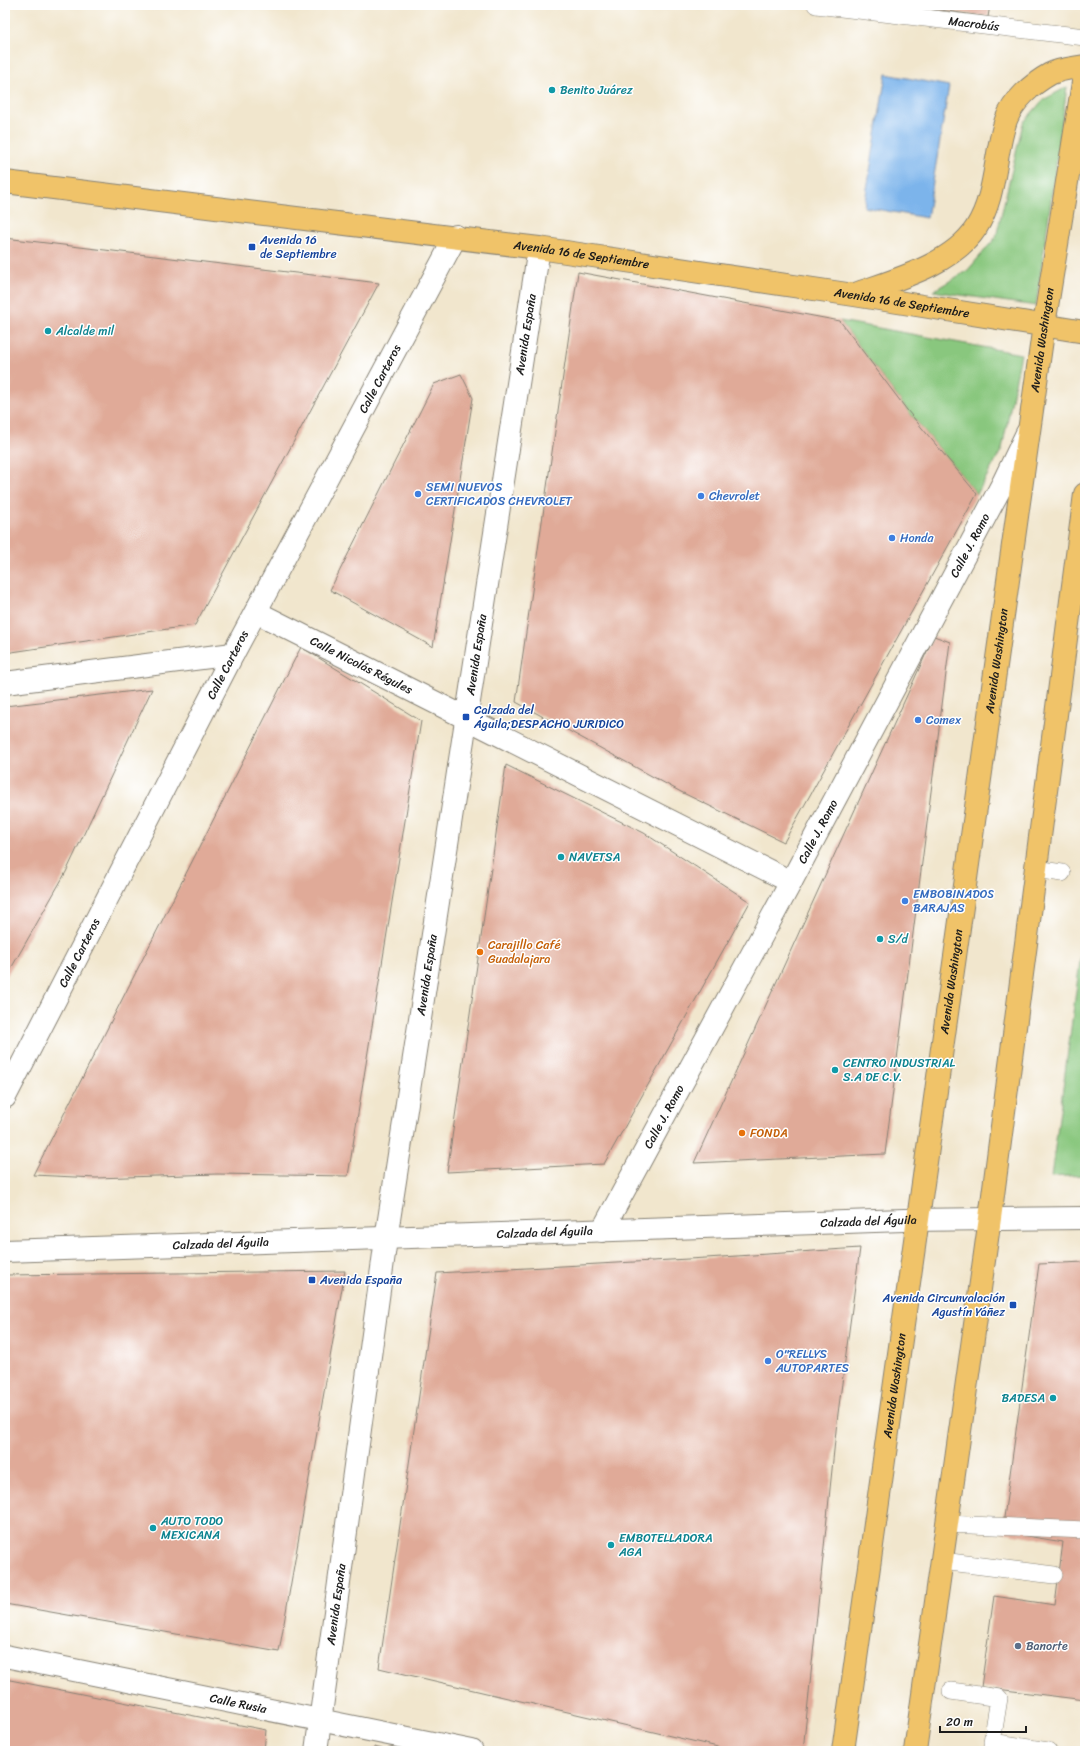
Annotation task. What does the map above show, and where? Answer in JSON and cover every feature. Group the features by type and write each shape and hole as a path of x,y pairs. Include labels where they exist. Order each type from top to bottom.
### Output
{"main road":[{"path":"854,295 921,270 955,250 976,228 990,198 1006,119 1024,92 1050,74 1085,66"},
{"name":"Avenida Washington","path":"843,1751 1044,325 1085,70"},
{"name":"Avenida 16 de Septiembre","path":"5,182 456,236 854,295 1085,332"},
{"path":"915,1751 990,1218 1083,527 1085,494"}],"street":[{"name":"Calle Carteros","path":"5,1097 233,654 456,236"},
{"name":"Avenida España","path":"316,1751 386,1239 539,248"},
{"name":"Calle J. Romo","path":"602,1231 791,882 1003,482 1029,430"},
{"name":"Calle Nicolás Régules","path":"256,612 791,882"},
{"path":"5,683 233,654"},
{"name":"Calzada del Águila","path":"5,1251 904,1220 1085,1218"},
{"name":"Calle Rusia","path":"5,1656 472,1751"}],"lane":[{"name":"Macrobús","path":"816,5 1085,37"},
{"path":"1036,869 1062,873"},
{"path":"947,1524 1085,1530"},
{"path":"942,1562 1054,1575"},
{"path":"951,1691 999,1698 992,1742 1048,1751"}],"green space":[{"path":"1067,87 1036,306 933,291 968,270 996,237 1023,123 1043,100"},
{"path":"840,321 1021,354 1002,449 977,494 907,410"},
{"path":"1085,924 1085,1175 1051,1177"}],"water":[{"path":"886,74 949,86 927,218 864,207"}],"building":[{"path":"907,5 990,5 988,17"},
{"path":"5,238 379,283 195,625 5,653"},
{"name":"Chevrolet","path":"578,272 840,321 907,410 977,494 784,842 681,792 516,702"},
{"name":"SEMI NUEVOS CERTIFICADOS CHEVROLET","path":"461,374 473,398 433,647 330,590 434,384"},
{"path":"934,636 950,642 885,1154 694,1163"},
{"path":"301,647 421,721 348,1176 217,1174 96,1178 33,1175"},
{"path":"152,689 66,872 5,979 5,706"},
{"path":"506,765 644,833 750,902 604,1164 447,1172"},
{"name":"EMBOTELLADORA AGA","path":"860,1248 837,1421 803,1751 735,1751 379,1668 437,1273"},
{"name":"BADESA","path":"1085,1262 1085,1700 981,1687 994,1596 1055,1605 1063,1542 1002,1532 1039,1264"},
{"path":"345,1271 279,1652 5,1604 5,1275"},
{"path":"5,1679 266,1730 264,1751 5,1751"},
{"path":"374,1747 387,1750 387,1751 374,1751"}],"place":[{"name":"Benito Juárez","path":"552,90"},
{"name":"Avenida 16 de Septiembre","path":"252,247"},
{"name":"Alcalde mil","path":"48,331"},
{"name":"SEMI NUEVOS CERTIFICADOS CHEVROLET","path":"418,494"},
{"name":"Chevrolet","path":"701,496"},
{"name":"Honda","path":"892,538"},
{"name":"Calzada del Águila;DESPACHO JURIDICO","path":"466,717"},
{"name":"Comex","path":"918,720"},
{"name":"NAVETSA","path":"561,857"},
{"name":"EMBOBINADOS BARAJAS","path":"905,901"},
{"name":"S/d","path":"880,939"},
{"name":"Carajillo Café Guadalajara","path":"480,952"},
{"name":"CENTRO INDUSTRIAL S.A DE C.V.","path":"835,1070"},
{"name":"FONDA","path":"742,1133"},
{"name":"Avenida España","path":"312,1280"},
{"name":"Avenida Circunvalación Agustín Yáñez","path":"1013,1305"},
{"name":"O\"RELLYS AUTOPARTES","path":"768,1361"},
{"name":"BADESA","path":"1053,1398"},
{"name":"AUTO TODO MEXICANA","path":"153,1528"},
{"name":"EMBOTELLADORA AGA","path":"611,1545"},
{"name":"Banorte","path":"1018,1646"}]}
